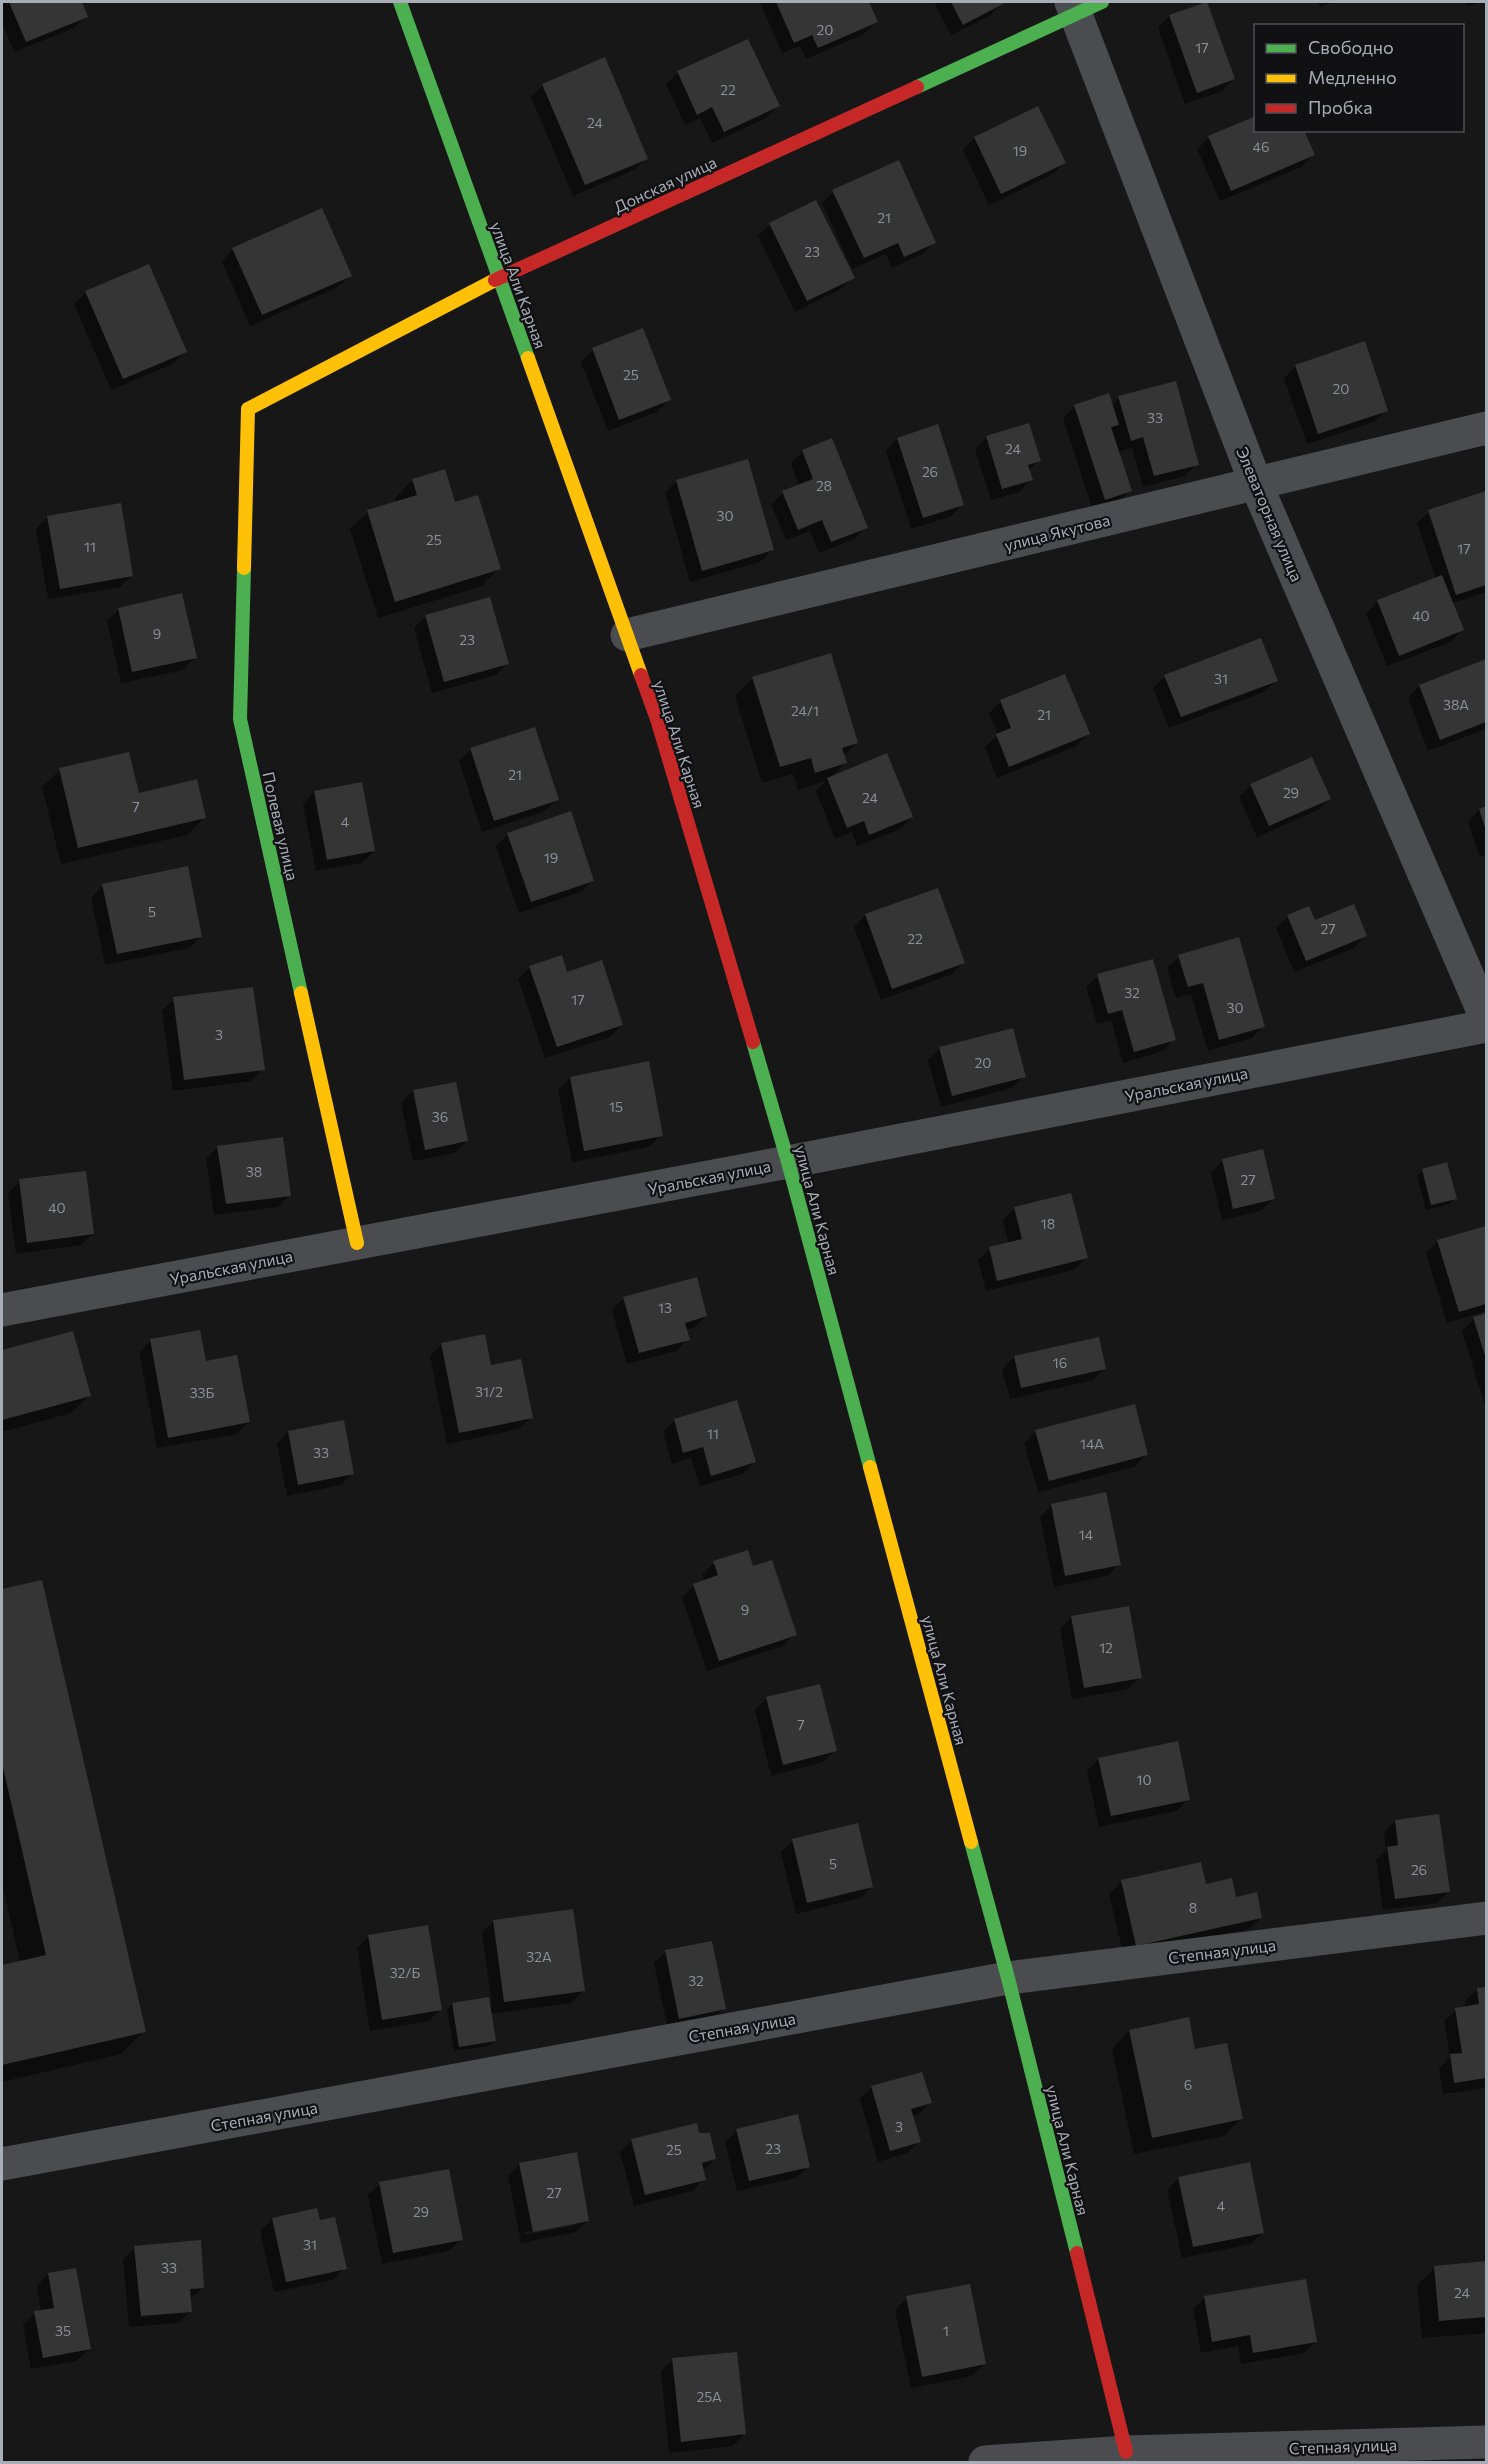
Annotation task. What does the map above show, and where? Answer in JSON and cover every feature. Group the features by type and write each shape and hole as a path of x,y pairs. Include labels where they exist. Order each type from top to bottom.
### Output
{"street":[{"name":"улица Али Карная","path":"400,2 657,719 788,1162 1008,1978 1126,2452"},
{"name":"Донская улица","path":"248,409 499,278 1083,6"},
{"name":"Элеваторная улица","path":"1083,6 1256,484 1486,1018"},
{"name":"Полевая улица","path":"248,409 240,719 357,1243"},
{"name":"улица Якутова","path":"627,635 1486,428"},
{"name":"Уральская улица","path":"2,1310 788,1162 1486,1026"},
{"name":"Степная улица","path":"2,2164 1008,1978 1486,1918"},
{"name":"Степная улица","path":"984,2463 1126,2452 1486,2442"}],"building":[{"path":"9,2 82,2 88,17 26,42"},
{"path":"776,2 869,2 878,22 818,48 812,35 794,43"},
{"path":"951,2 1002,2 1003,4 963,25"},
{"path":"1207,2 1235,79 1197,93 1169,15"},
{"path":"748,39 780,106 724,132 712,107 697,115 677,71"},
{"path":"605,57 648,159 585,185 542,84"},
{"path":"1038,106 1066,163 1001,194 974,137"},
{"path":"1254,117 1254,132 1305,132 1315,155 1231,191 1208,136"},
{"path":"899,160 936,243 904,257 898,243 864,258 832,190"},
{"path":"816,200 855,278 807,301 769,223"},
{"path":"322,208 352,276 262,315 232,248"},
{"path":"149,264 187,352 123,379 85,291"},
{"path":"643,328 671,400 619,420 592,348"},
{"path":"1365,341 1388,411 1318,434 1295,365"},
{"path":"1176,381 1199,465 1154,476 1143,437 1131,441 1118,396"},
{"path":"1109,393 1119,425 1111,427 1132,491 1105,500 1074,405"},
{"path":"1029,423 1041,461 1028,465 1033,480 1002,489 986,436"},
{"path":"938,424 964,505 923,518 897,438"},
{"path":"832,438 868,528 831,542 822,520 798,530 782,491 813,479 802,450"},
{"path":"748,459 774,550 702,571 676,480"},
{"path":"445,469 455,502 478,495 501,569 395,602 367,510 417,495 412,479"},
{"path":"1486,491 1486,585 1456,595 1428,510"},
{"path":"121,503 133,576 60,589 47,516"},
{"path":"1442,575 1464,630 1399,656 1377,600"},
{"path":"182,593 197,658 132,672 118,608"},
{"path":"490,597 509,664 444,682 425,615"},
{"path":"1261,638 1278,681 1181,717 1164,675"},
{"path":"831,653 858,743 842,748 847,763 815,773 811,758 780,767 752,677"},
{"path":"1486,659 1486,722 1440,740 1419,685"},
{"path":"1065,674 1090,734 1009,767 996,734 1011,728 1000,700"},
{"path":"535,727 559,800 494,821 470,748"},
{"path":"129,752 139,793 197,779 206,818 78,848 59,768"},
{"path":"887,753 913,817 869,835 864,821 847,828 827,778"},
{"path":"1312,757 1331,799 1269,826 1250,784"},
{"path":"362,782 375,851 327,860 314,791"},
{"path":"1486,806 1486,831 1479,809"},
{"path":"571,811 594,881 531,902 507,833"},
{"path":"188,866 202,937 117,954 102,884"},
{"path":"938,888 965,963 892,989 865,914"},
{"path":"1354,904 1367,936 1306,961 1287,915 1309,906 1315,920"},
{"path":"1239,937 1265,1027 1219,1040 1203,983 1188,987 1178,955"},
{"path":"562,955 567,972 602,960 623,1025 557,1047 529,966"},
{"path":"1153,959 1176,1040 1134,1052 1122,1010 1108,1014 1097,974"},
{"path":"253,987 265,1070 184,1080 173,997"},
{"path":"1013,1028 1026,1077 952,1096 939,1047"},
{"path":"649,1061 663,1136 584,1151 570,1077"},
{"path":"456,1082 468,1141 425,1150 413,1090"},
{"path":"283,1137 291,1196 226,1204 217,1146"},
{"path":"1263,1149 1275,1199 1233,1209 1222,1159"},
{"path":"1447,1162 1457,1199 1431,1205 1422,1169"},
{"path":"86,1171 94,1234 27,1243 19,1179"},
{"path":"1071,1193 1088,1258 997,1281 989,1247 1022,1239 1014,1207"},
{"path":"1486,1226 1486,1304 1459,1312 1437,1240"},
{"path":"697,1277 707,1316 685,1323 690,1340 639,1353 623,1297"},
{"path":"1486,1313 1486,1359 1473,1317"},
{"path":"200,1330 206,1361 237,1355 250,1422 168,1438 150,1339"},
{"path":"73,1331 91,1396 2,1420 2,1350"},
{"path":"485,1334 491,1365 521,1359 533,1418 459,1433 441,1343"},
{"path":"1099,1337 1106,1369 1021,1388 1014,1356"},
{"path":"737,1400 756,1462 711,1476 703,1447 683,1453 674,1419"},
{"path":"1135,1404 1148,1455 1049,1481 1035,1430"},
{"path":"344,1420 354,1474 298,1485 288,1431"},
{"path":"1106,1492 1121,1565 1065,1576 1051,1504"},
{"path":"748,1550 753,1566 772,1560 797,1635 719,1661 693,1584 718,1575 713,1561"},
{"path":"42,1580 146,2032 2,2065 2,1965 46,1955 2,1763 2,1589"},
{"path":"1129,1606 1142,1678 1084,1688 1071,1616"},
{"path":"820,1684 837,1751 783,1765 766,1697"},
{"path":"1178,1741 1190,1800 1111,1816 1098,1758"},
{"path":"1439,1814 1450,1892 1395,1899 1387,1847 1398,1845 1395,1820"},
{"path":"858,1823 873,1887 807,1903 792,1839"},
{"path":"1201,1862 1206,1884 1232,1878 1236,1897 1257,1892 1262,1918 1136,1946 1121,1880"},
{"path":"573,1909 585,1991 504,2002 493,1920"},
{"path":"428,1925 442,2010 382,2020 368,1935"},
{"path":"712,1941 726,2009 679,2019 665,1950"},
{"path":"1486,1987 1486,2078 1454,2083 1450,2054 1462,2053 1455,2008 1479,2004 1477,1988"},
{"path":"489,1997 496,2041 459,2047 452,2003"},
{"path":"1189,2017 1195,2049 1227,2043 1243,2119 1152,2138 1129,2030"},
{"path":"922,2072 932,2103 911,2109 921,2142 890,2151 871,2086"},
{"path":"798,2114 810,2167 749,2181 736,2129"},
{"path":"697,2123 699,2133 710,2133 716,2159 702,2163 706,2180 645,2195 631,2139"},
{"path":"577,2152 589,2221 533,2232 519,2163"},
{"path":"1250,2162 1264,2233 1193,2247 1178,2177"},
{"path":"449,2169 463,2240 393,2253 379,2182"},
{"path":"317,2208 320,2220 335,2217 347,2269 286,2282 272,2218"},
{"path":"201,2240 204,2288 190,2289 192,2312 141,2316 134,2246"},
{"path":"1486,2261 1486,2317 1439,2321 1434,2266"},
{"path":"76,2268 91,2349 43,2358 34,2311 54,2308 48,2273"},
{"path":"1306,2279 1317,2342 1253,2353 1250,2335 1212,2342 1204,2296"},
{"path":"970,2284 986,2364 922,2377 906,2296"},
{"path":"737,2352 746,2434 681,2442 672,2358"}],"traffic: fast":[{"path":"400,2 528,358"},
{"path":"917,87 1102,2"},
{"path":"244,568 240,719 301,993"},
{"path":"753,1042 788,1162 870,1467"},
{"path":"971,1842 1008,1978 1077,2253"}],"traffic: slow":[{"path":"244,568 248,409 495,280"},
{"path":"528,358 641,675"},
{"path":"301,993 357,1243"},
{"path":"870,1467 971,1842"}],"traffic: jam":[{"path":"495,280 917,87"},
{"path":"641,675 657,719 753,1042"},
{"path":"1077,2253 1126,2452"}]}
